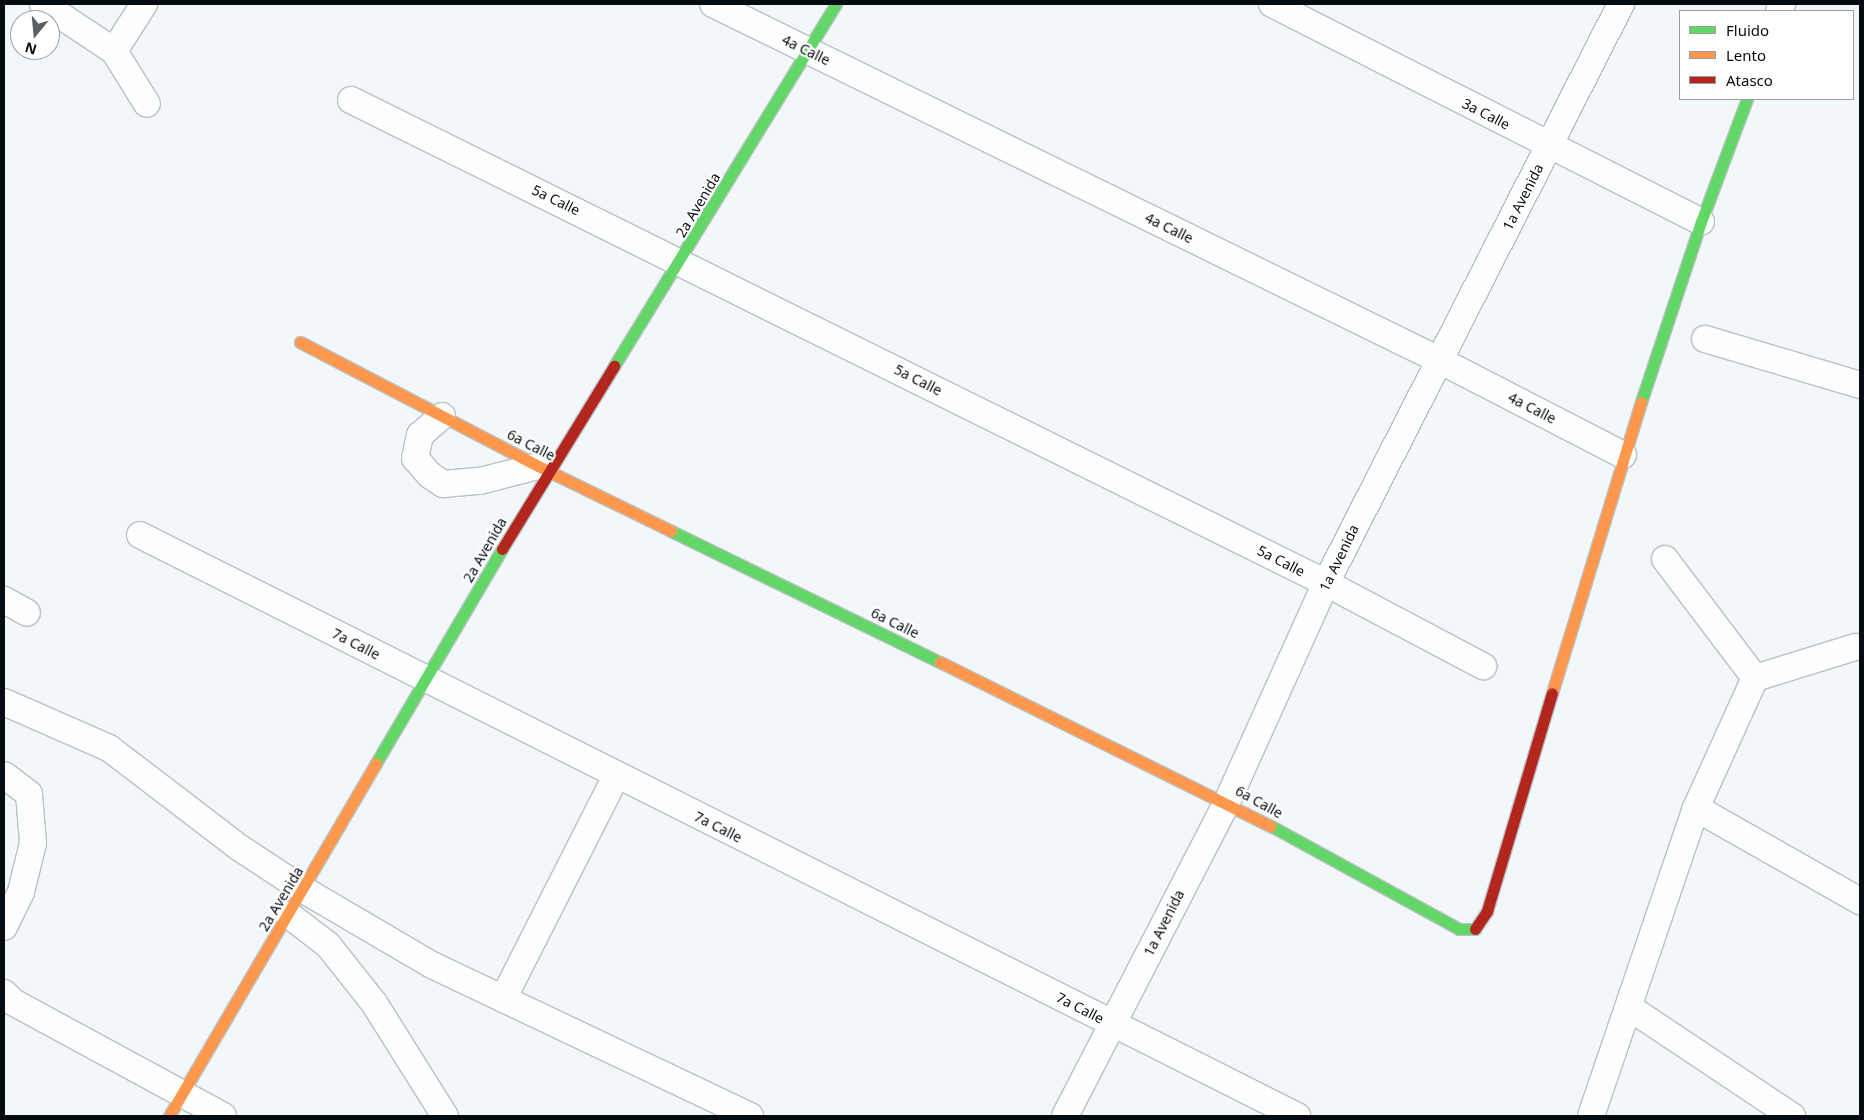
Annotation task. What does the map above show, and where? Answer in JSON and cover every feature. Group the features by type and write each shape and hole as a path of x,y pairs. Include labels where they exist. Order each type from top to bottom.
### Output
{"street":[{"path":"43,4 114,51 148,104"},
{"path":"114,51 144,4"},
{"name":"4a Calle","path":"713,4 1439,360 1623,455"},
{"name":"2a Avenida","path":"174,1105 304,890 427,680 543,468 681,261 836,4"},
{"name":"3a Calle","path":"1272,4 1701,222"},
{"name":"1a Avenida","path":"1065,1116 1227,802 1326,583 1621,4"},
{"name":"5a Calle","path":"351,100 681,261 1326,583 1483,666"},
{"path":"1623,455 1701,222 1747,100"},
{"path":"1705,339 1860,385"},
{"name":"6a Calle","path":"300,342 543,468 1227,802 1459,929 1475,929 1486,911 1623,455"},
{"path":"442,416 420,434 415,458 430,475 443,484 480,481 543,468"},
{"name":"7a Calle","path":"140,535 616,776 1297,1116"},
{"path":"1665,560 1755,678"},
{"path":"4,600 27,613"},
{"path":"1591,1116 1630,1008 1696,808 1755,678 1858,642"},
{"path":"4,702 110,748 204,822 304,890 432,964 750,1116"},
{"path":"4,775 29,794 33,843 20,892 4,927"},
{"path":"503,998 616,776"},
{"path":"1696,808 1857,891"},
{"path":"289,914 328,945 374,1003 445,1116"},
{"path":"4,993 13,1002 174,1105 223,1116"},
{"path":"1630,1008 1792,1116"}],"traffic: fast":[{"path":"614,366 836,4"},
{"path":"1641,402 1701,222 1747,100"},
{"path":"671,531 940,662"},
{"path":"376,763 502,549"},
{"path":"1271,826 1459,929 1475,929"}],"traffic: slow":[{"path":"300,342 538,466 671,531"},
{"path":"1552,693 1641,402"},
{"path":"940,662 1271,826"},
{"path":"169,1116 376,763"}],"traffic: jam":[{"path":"502,549 614,366"},
{"path":"1475,929 1487,911 1552,693"}]}
